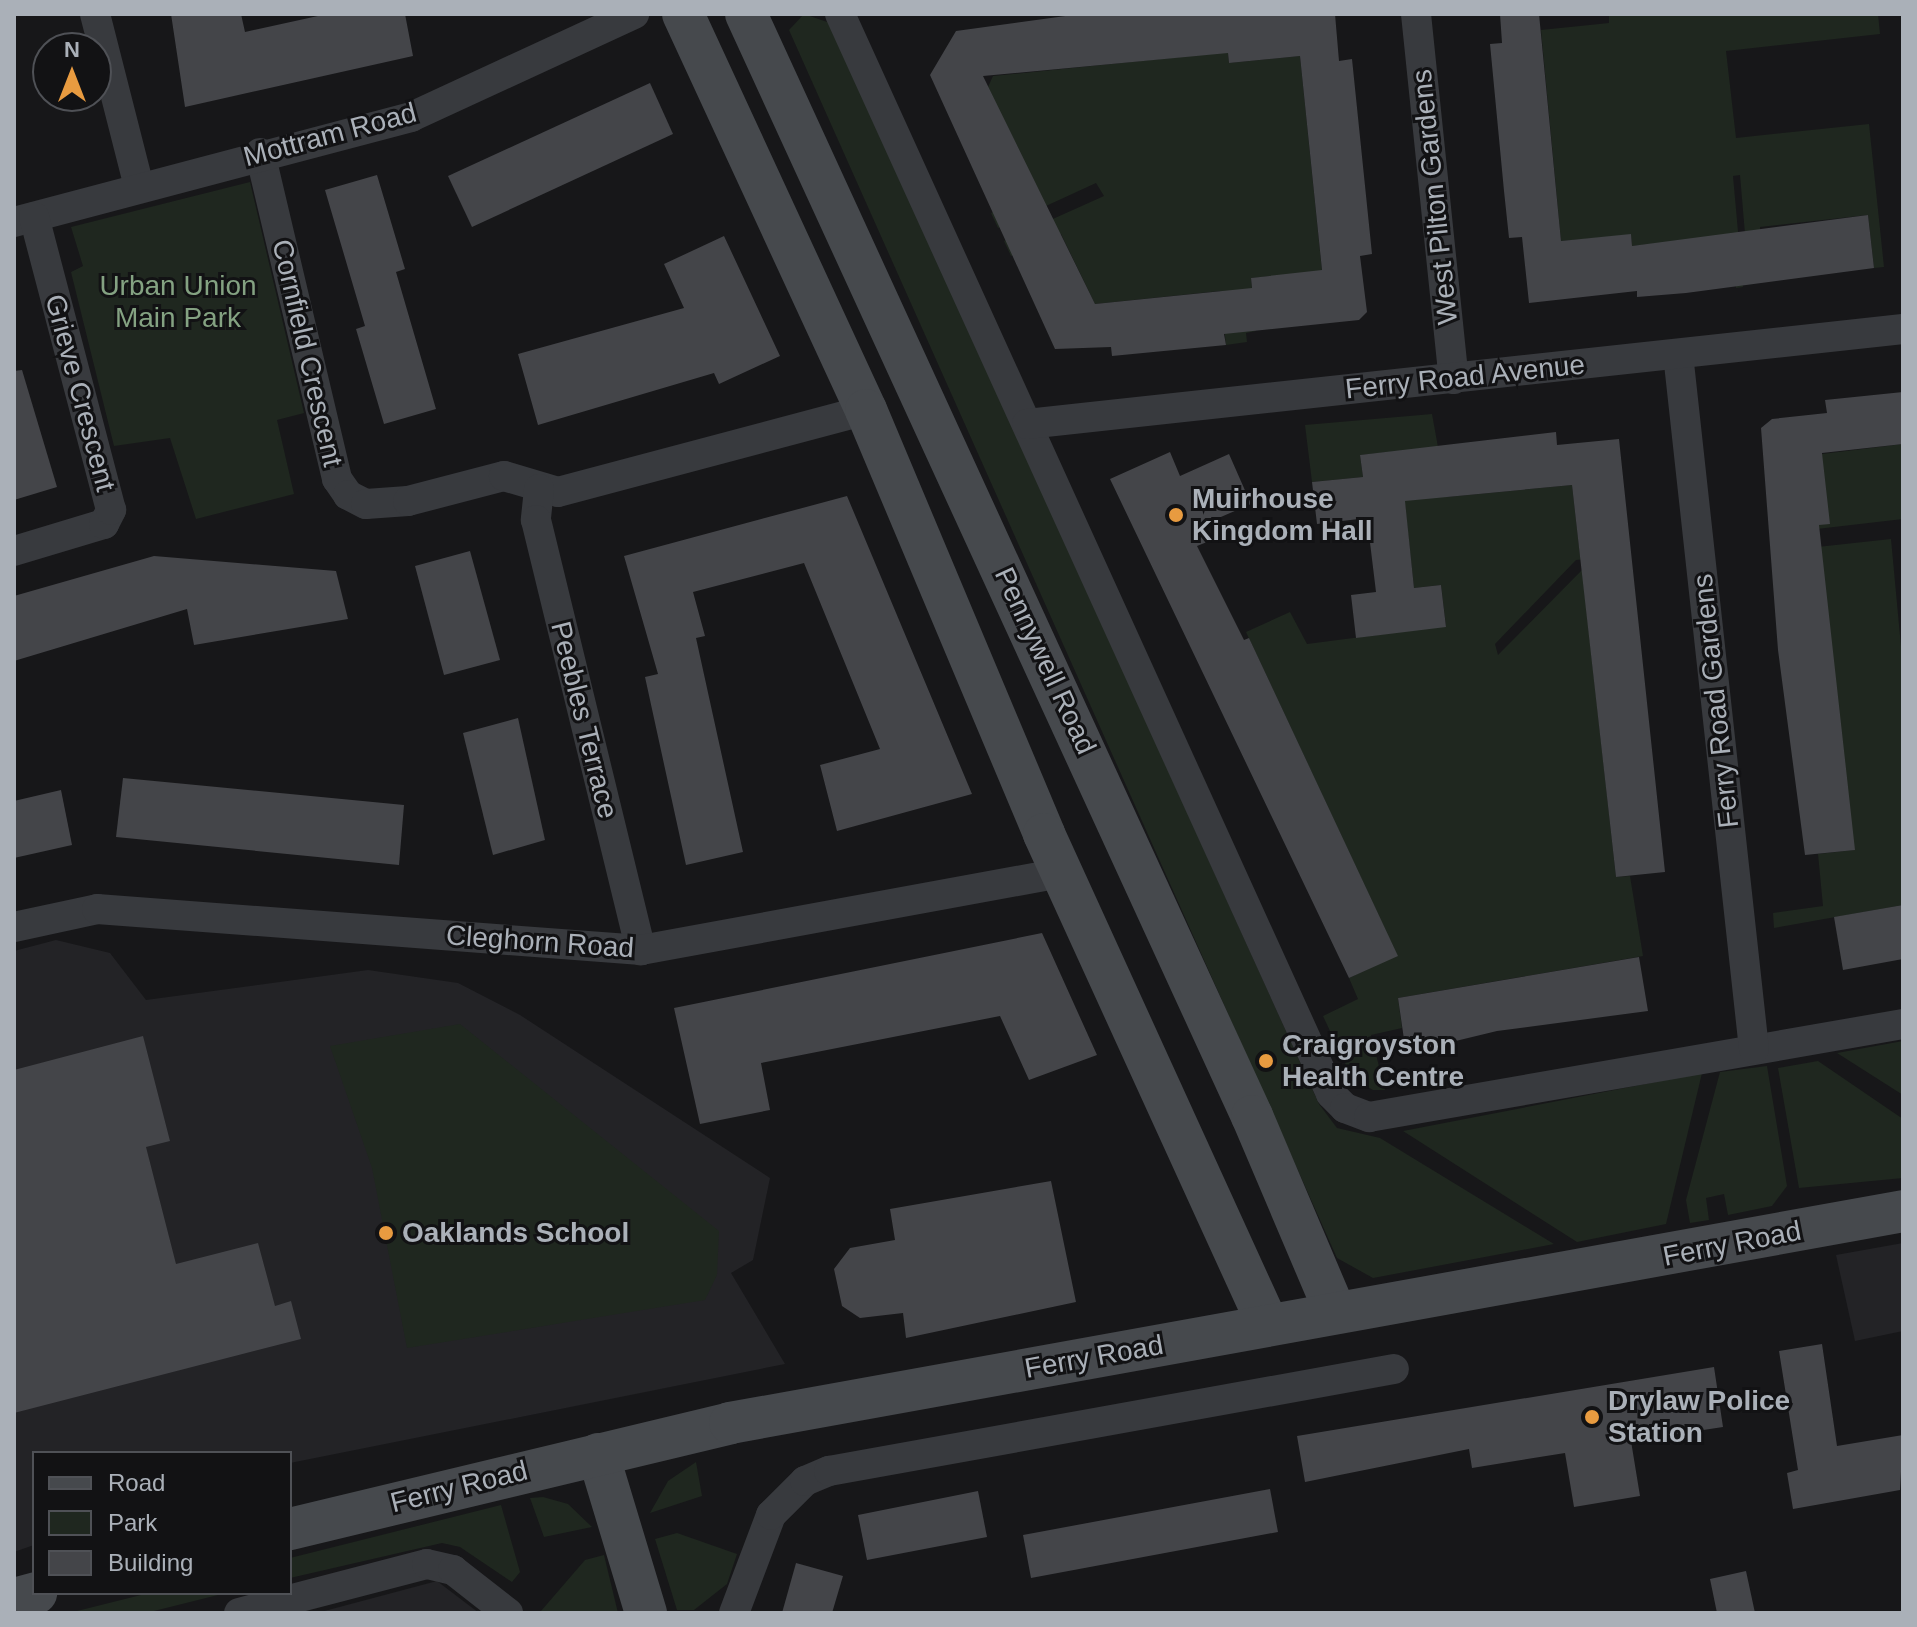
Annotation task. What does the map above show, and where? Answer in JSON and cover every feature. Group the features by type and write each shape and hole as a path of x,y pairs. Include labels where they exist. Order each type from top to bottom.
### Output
{"street":[{"path":"95,14 139,186"},
{"name":"Mottram Road","path":"24,220 260,153 411,117 634,14"},
{"name":"Pennywell Road","path":"1268,1325 1062,873 866,410 690,29 747,14 1166,927 1335,1312"},
{"path":"840,14 1331,1094 1369,1117 1452,1105 1903,1024"},
{"name":"West Pilton Gardens","path":"1416,14 1454,379"},
{"name":"Cornfield Crescent","path":"260,153 331,458 346,493 366,504 386,505 504,476 539,489 558,492 866,410"},
{"name":"Grieve Crescent","path":"14,551 104,524 111,510 24,220"},
{"name":"Ferry Road Avenue","path":"1027,424 1903,329"},
{"name":"Ferry Road Gardens","path":"1678,354 1754,1049"},
{"name":"Peebles Terrace","path":"539,489 536,520 641,950"},
{"name":"Cleghorn Road","path":"14,927 97,909 641,950 1062,873"},
{"name":"Ferry Road","path":"292,1529 730,1423 1903,1211"},
{"path":"734,1613 771,1515 805,1481 829,1471 1394,1369"},
{"path":"598,1454 646,1613"},
{"path":"239,1613 427,1564 453,1570 508,1613"}],"shaded area":[{"name":"Oaklands School","path":"56,940 110,953 146,1000 368,970 458,983 520,1015 770,1178 753,1260 731,1273 785,1364 292,1463 292,1451 32,1451 32,1546 14,1552 14,951"},
{"path":"1903,1243 1903,1331 1855,1341 1836,1255"},
{"path":"437,1581 479,1613 317,1613"}],"green space":[{"path":"804,14 830,23 1319,1104 1337,1128 1380,1138 1554,1244 1373,1278 1337,1258 789,30"},
{"path":"1224,14 1229,63 1300,56 1322,271 1251,278 1256,331 1246,333 1247,342 1226,345 1220,291 1095,304 1061,234 1011,256 1004,241 1104,196 1096,183 998,228 991,213 1037,191 988,87 993,76 1209,54"},
{"path":"1609,14 1878,14 1880,34 1726,51 1736,138 1869,124 1884,267 1874,268 1868,215 1760,227 1765,279 1749,281 1740,175 1733,176 1743,287 1736,288 1730,236 1632,246 1631,235 1561,241 1541,30 1609,23"},
{"name":"Urban Union Main Park","path":"250,182 304,413 277,420 294,494 196,519 170,438 114,446 71,272 83,266 71,227"},
{"path":"1432,414 1447,497 1572,485 1580,555 1630,550 1631,555 1576,560 1495,644 1498,655 1582,570 1616,877 1630,876 1643,956 1398,998 1402,1028 1371,1035 1385,1090 1373,1090 1352,1078 1323,1016 1358,999 1349,978 1397,955 1246,632 1290,612 1307,644 1446,626 1441,585 1414,588 1399,451 1360,455 1363,477 1312,482 1305,425"},
{"path":"1903,444 1903,519 1774,534 1822,454"},
{"path":"1891,539 1903,668 1903,905 1774,928 1773,913 1823,906 1818,854 1854,850 1772,552"},
{"path":"460,1024 719,1231 717,1275 705,1300 407,1348 372,1168 330,1046"},
{"path":"1903,1041 1903,1095 1837,1053"},
{"path":"1818,1061 1903,1119 1903,1178 1799,1188 1778,1068"},
{"path":"1767,1066 1787,1186 1772,1206 1728,1215 1724,1194 1706,1198 1709,1220 1690,1223 1686,1200 1720,1072"},
{"path":"1702,1073 1666,1224 1577,1242 1403,1131"},
{"path":"696,1462 702,1496 650,1513 668,1481"},
{"path":"543,1497 568,1504 592,1527 544,1537 530,1498"},
{"path":"501,1505 520,1572 512,1582 460,1547 442,1543 292,1578 292,1557"},
{"path":"677,1533 737,1554 727,1584 694,1610 677,1610 655,1539"},
{"path":"604,1555 618,1613 541,1611 585,1560"},
{"path":"141,1595 218,1595 146,1613 69,1613"}],"building":[{"path":"171,14 241,14 245,32 327,14 405,14 413,56 185,107"},
{"path":"1080,14 1335,14 1339,61 1352,59 1372,254 1360,256 1367,312 1359,320 1224,334 1226,345 1112,356 1111,347 1055,349 930,75 956,31","holes":["1228,53 1229,63 1300,56 1322,270 1251,278 1252,288 1095,304 983,76"]},
{"path":"1500,14 1539,14 1561,241 1631,234 1632,246 1868,215 1874,268 1686,293 1637,297 1637,291 1529,303 1522,237 1509,238 1504,191 1490,44 1502,43"},
{"path":"650,83 673,134 472,227 448,176"},
{"path":"377,175 405,269 396,272 436,409 384,424 356,329 365,326 325,190"},
{"path":"724,236 780,356 719,384 714,373 538,425 518,354 684,308 664,264"},
{"path":"22,370 57,487 14,500 14,371"},
{"path":"1903,392 1903,444 1822,453 1830,524 1819,525 1855,850 1805,855 1778,650 1761,428 1772,419 1827,413 1825,400"},
{"path":"1556,432 1557,445 1619,439 1665,872 1616,877 1572,485 1405,501 1414,588 1441,585 1446,627 1356,638 1351,595 1376,592 1367,518 1317,524 1312,482 1363,477 1360,455"},
{"path":"1170,452 1180,476 1229,454 1251,504 1200,526 1207,542 1197,546 1244,640 1249,638 1398,956 1349,978 1110,479"},
{"path":"847,496 972,794 837,831 820,765 880,749 804,563 693,592 705,636 696,638 743,852 686,865 645,677 658,674 624,556"},
{"path":"470,551 500,660 444,675 415,566"},
{"path":"154,556 336,571 348,619 194,645 187,609 14,661 14,596"},
{"path":"518,718 545,840 493,855 463,733"},
{"path":"123,778 404,805 399,865 116,837"},
{"path":"61,790 72,845 14,858 14,801"},
{"path":"1903,905 1903,959 1843,970 1834,917"},
{"path":"1042,933 1097,1055 1029,1080 1000,1016 761,1063 770,1110 700,1124 674,1008"},
{"path":"1639,957 1648,1011 1497,1031 1406,1053 1398,998"},
{"path":"143,1036 170,1141 146,1147 176,1264 258,1243 275,1306 291,1301 301,1339 14,1413 14,1070"},
{"path":"1051,1181 1076,1302 906,1338 903,1313 860,1318 842,1306 834,1269 850,1248 895,1240 890,1209"},
{"path":"1822,1344 1837,1446 1903,1435 1900,1490 1793,1509 1787,1473 1798,1470 1779,1351"},
{"path":"1714,1367 1723,1427 1631,1441 1640,1496 1574,1507 1565,1453 1472,1468 1469,1449 1305,1482 1297,1436"},
{"path":"1270,1489 1278,1532 1031,1578 1023,1535"},
{"path":"978,1491 987,1537 867,1560 858,1515"},
{"path":"796,1563 843,1576 832,1613 782,1613"},
{"path":"1746,1571 1755,1613 1717,1613 1710,1579"}],"place":[{"name":"Muirhouse Kingdom Hall","path":"1176,515"},
{"name":"Craigroyston Health Centre","path":"1266,1061"},
{"name":"Oaklands School","path":"386,1233"},
{"name":"Drylaw Police Station","path":"1592,1417"}]}
